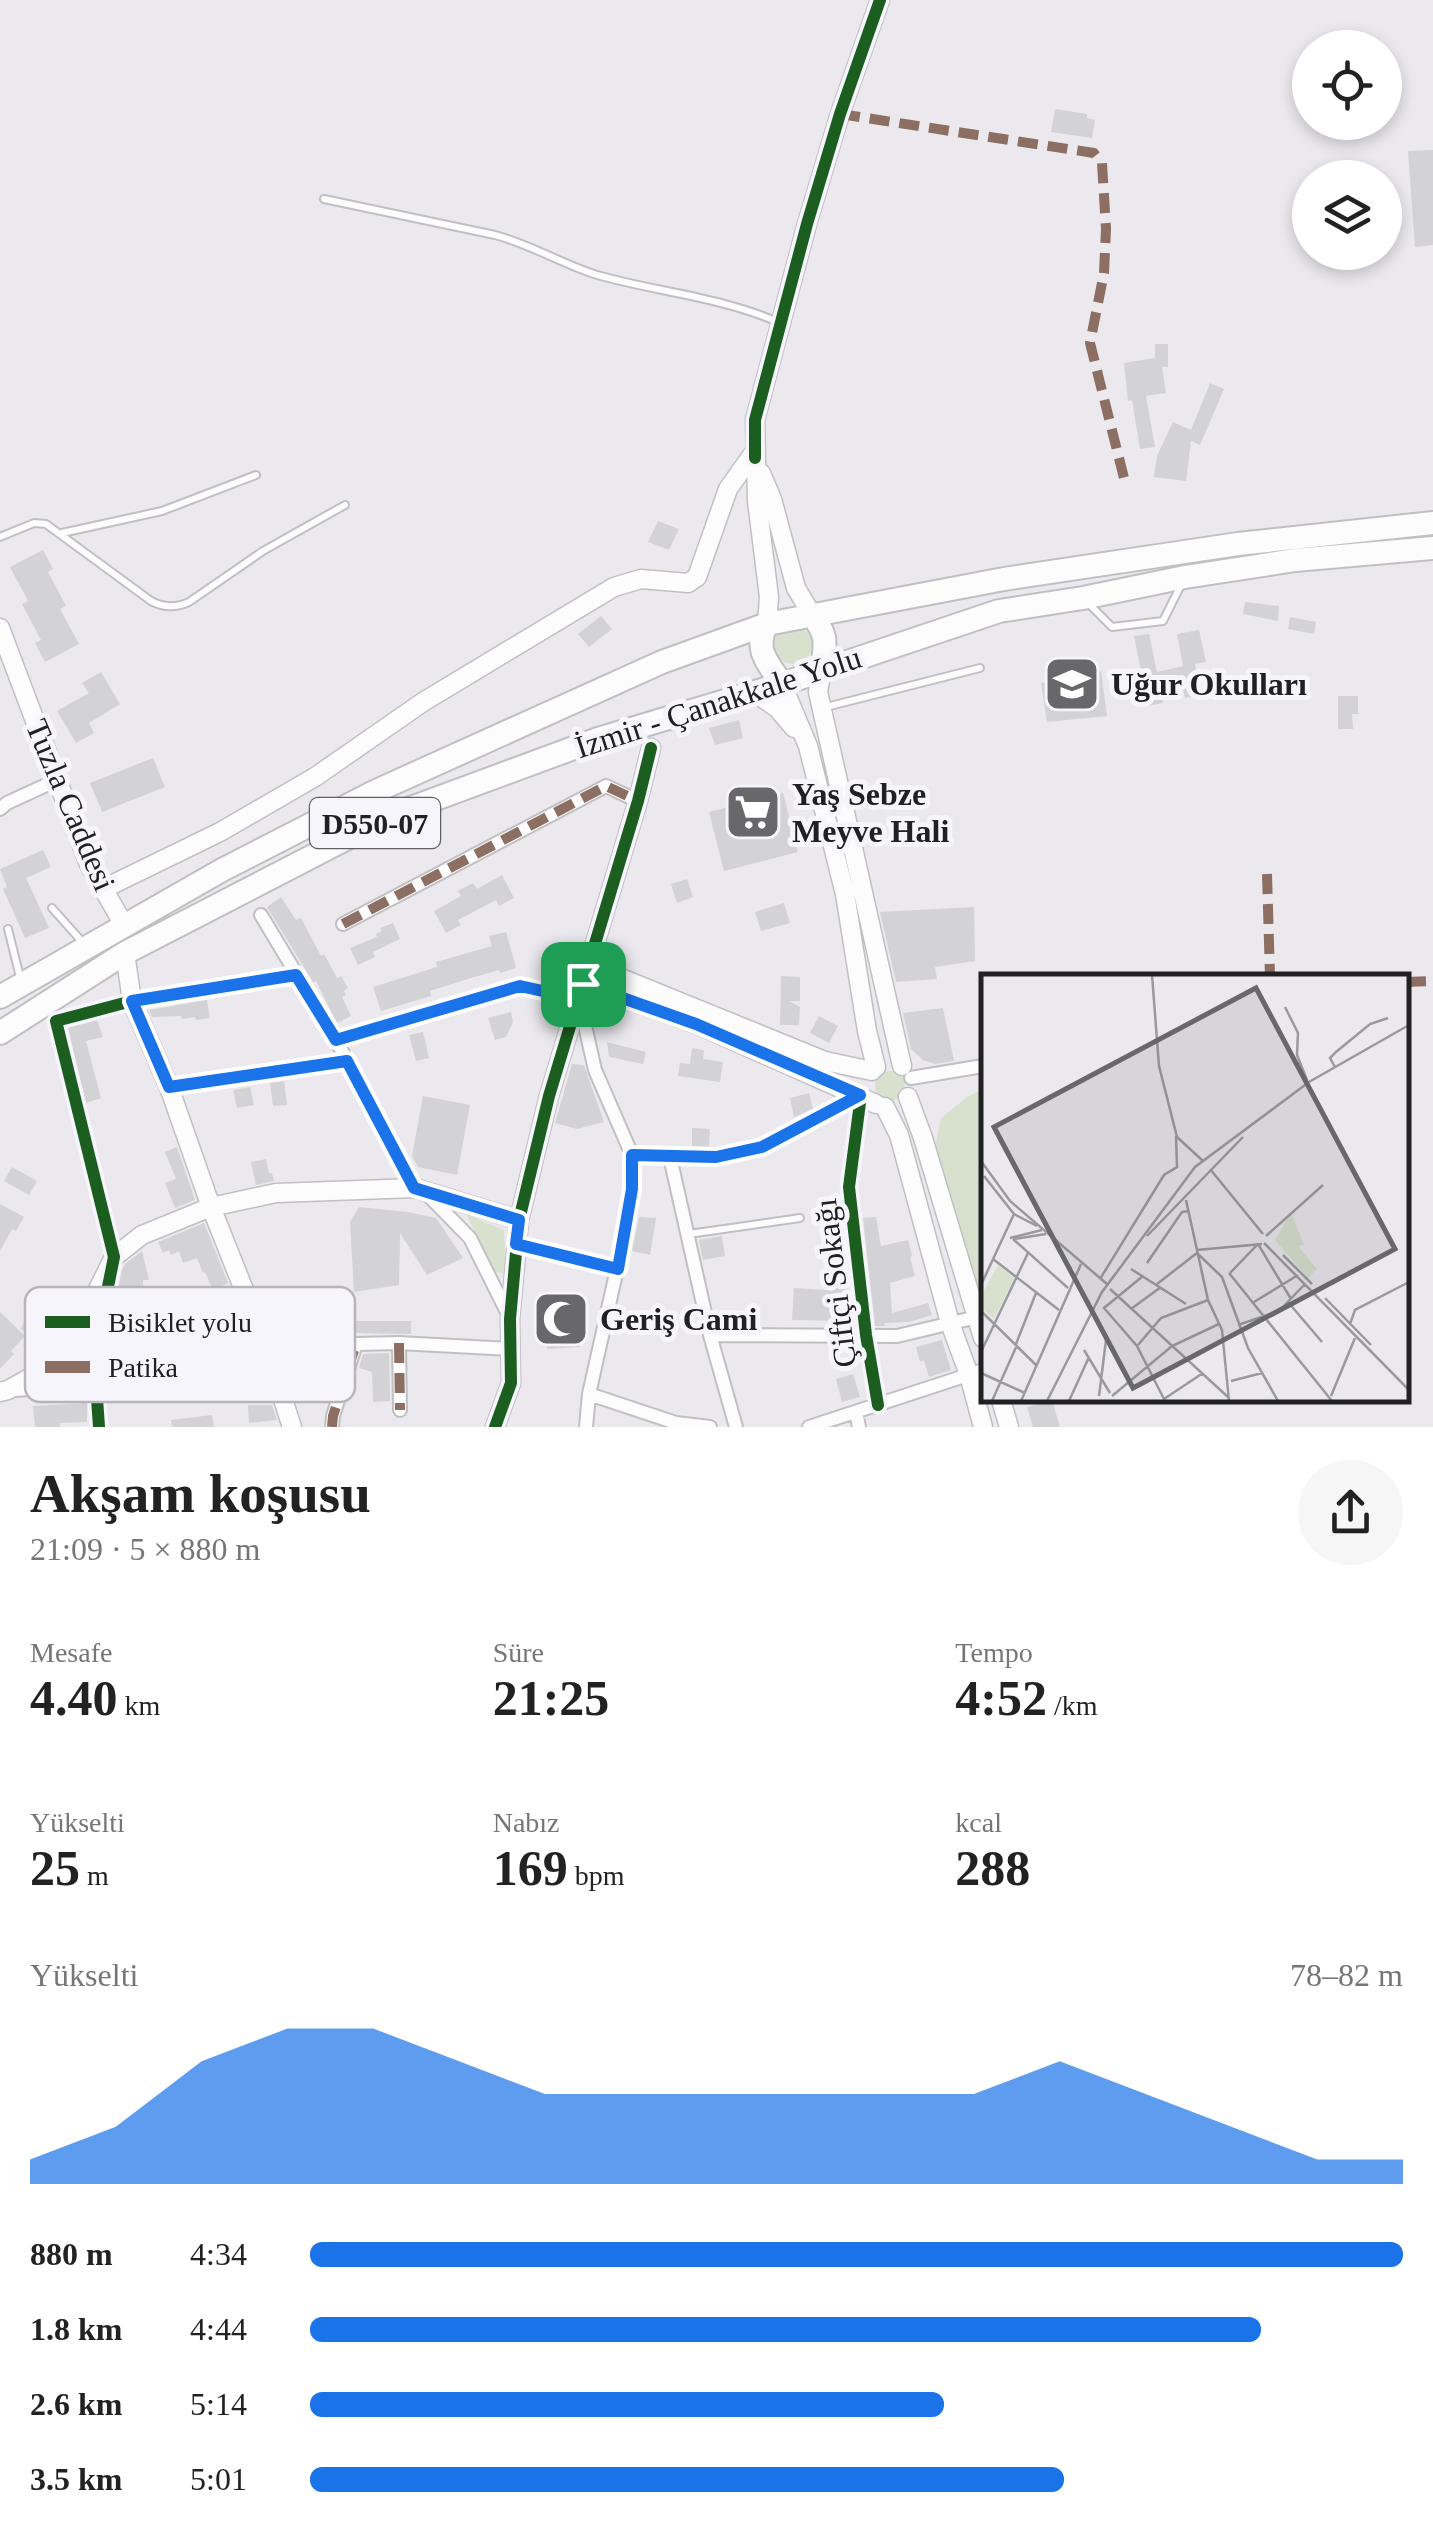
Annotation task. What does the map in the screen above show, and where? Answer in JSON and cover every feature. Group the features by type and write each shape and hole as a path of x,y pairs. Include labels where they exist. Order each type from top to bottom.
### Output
{"highway":[{"name":"İzmir - Çanakkale Yolu","path":"0,996 222,870 374,792 662,662 767,624 1004,579 1238,544 1433,522"},
{"name":"İzmir - Çanakkale Yolu","path":"0,1033 124,953 392,815 598,738 782,684 999,611 1295,560 1433,548"},
{"path":"812,616 825,636 822,670"},
{"path":"767,624 761,654 782,684"}],"main road":[{"path":"767,624 769,597 757,502 755,420 807,224 880,0"},
{"path":"103,889 220,832 315,778 423,702 614,587 641,578 688,583 697,577 726,494 755,455"},
{"path":"755,455 772,499 796,588 812,616"},
{"path":"726,494 745,486 757,502"},
{"name":"Tuzla Caddesi","path":"0,628 89,864 124,925"},
{"path":"584,982 696,1024 874,1102 898,1106 908,1098 912,1085 818,692 822,670"},
{"path":"782,684 808,746 844,894 874,1069 867,1084 871,1098 899,1136 950,1323 976,1373 983,1427"},
{"path":"754,692 777,708 808,746"},
{"path":"496,1427 510,1383 510,1318 519,1220 549,1096 651,748"},
{"path":"124,953 132,1001 169,1087 243,1287"},
{"path":"584,982 825,1061 874,1069 888,1063 906,1072"},
{"path":"840,1063 860,1046 867,1031"},
{"path":"908,1098 981,1331"},
{"path":"99,1287 114,1256 142,1235 211,1207 276,1193 420,1190 519,1220"},
{"path":"284,1402 292,1427"},
{"path":"1002,1402 1009,1427"}],"street":[{"path":"0,809 57,780"},
{"path":"343,924 606,786 638,801"},
{"path":"261,914 420,1190 470,1238 510,1318"},
{"path":"107,1287 114,1256 56,1021 132,1001 296,975"},
{"path":"336,1040 520,986 584,982 595,1070 632,1155 632,1189 589,1394 586,1427"},
{"path":"169,1087 347,1061"},
{"path":"906,1072 981,1066"},
{"path":"632,1155 716,1157 762,1147 874,1102"},
{"name":"Çiftçi Sokağı","path":"874,1102 849,1187 878,1405"},
{"path":"670,1157 710,1335 736,1427"},
{"path":"516,1244 618,1269"},
{"path":"710,1335 897,1336 977,1317"},
{"path":"399,1343 400,1410"},
{"path":"355,1347 356,1344 399,1343 511,1349"},
{"path":"808,1427 976,1373"},
{"path":"589,1394 676,1422 710,1427"},
{"path":"97,1402 99,1427"},
{"path":"332,1427 338,1402"},
{"path":"856,1412 860,1427"}],"lane":[{"path":"324,199 522,242 597,274 750,311 781,323"},
{"path":"62,533 162,511 256,475"},
{"path":"0,537 40,522 62,533 152,602 176,607 345,505"},
{"path":"1084,598 1112,627 1162,621 1186,577"},
{"path":"822,708 980,668"},
{"path":"52,908 86,946"},
{"path":"8,928 21,984"},
{"path":"688,1234 800,1218"}],"green space":[{"path":"793,626 807,631 812,645 807,659 793,664 779,659 774,645 779,631"},
{"path":"890,1071 901,1075 905,1086 901,1097 890,1101 879,1097 875,1086 879,1075"},
{"path":"981,1090 981,1313 935,1149 941,1118"},
{"path":"467,1215 504,1230 506,1274 493,1271"}],"building":[{"path":"1055,109 1087,114 1087,118 1095,120 1092,138 1051,132"},
{"path":"1433,150 1433,245 1415,247 1408,151"},
{"path":"1155,344 1168,344 1168,367 1162,367 1166,393 1146,396 1155,447 1140,449 1132,400 1128,401 1124,363 1155,358"},
{"path":"1210,383 1224,389 1200,445 1191,441 1186,481 1154,477 1157,456 1173,422 1191,430"},
{"path":"658,521 679,529 669,550 648,542"},
{"path":"43,550 53,569 48,572 66,606 60,609 79,644 45,662 35,643 41,640 22,604 28,601 10,567"},
{"path":"1245,602 1279,606 1278,621 1243,614"},
{"path":"601,616 612,629 589,647 578,634"},
{"path":"1290,617 1316,622 1314,634 1288,629"},
{"path":"1199,630 1206,662 1195,664 1201,695 1185,698 1182,684 1160,689 1163,703 1148,706 1134,636 1149,634 1157,672 1183,666 1177,634"},
{"path":"1101,671 1107,716 1047,722 1041,683"},
{"path":"101,672 120,704 89,723 94,733 76,743 57,711 89,693 82,683"},
{"path":"1338,696 1358,696 1358,714 1352,714 1353,729 1338,729"},
{"path":"739,720 743,738 715,745 709,728"},
{"path":"153,758 165,787 102,812 90,783"},
{"path":"783,793 798,852 724,871 709,812"},
{"path":"43,850 51,867 26,878 49,928 25,938 3,889 7,887 0,869"},
{"path":"502,875 514,898 499,906 496,900 458,920 461,925 446,933 434,911 461,896 458,891 473,883 477,889"},
{"path":"687,879 693,897 677,903 671,884"},
{"path":"281,897 296,920 301,918 337,978 341,976 348,988 342,997 351,1016 337,1023 316,981 313,982 267,907"},
{"path":"784,903 790,923 761,931 755,912"},
{"path":"974,907 975,961 935,967 937,979 896,982 880,912"},
{"path":"393,923 400,939 373,952 375,957 358,965 350,948 377,937 380,928"},
{"path":"506,932 516,968 430,991 431,996 381,1011 373,987 437,967 436,962 492,946 489,936"},
{"path":"781,976 800,977 800,1001 789,1001 800,1007 799,1025 780,1025"},
{"path":"207,1000 210,1018 152,1017 149,1010"},
{"path":"943,1008 954,1061 935,1064 911,1049 903,1013"},
{"path":"511,1012 513,1022 506,1037 495,1040 488,1018"},
{"path":"819,1016 838,1026 829,1043 810,1033"},
{"path":"97,1020 103,1037 86,1041 101,1098 86,1103 68,1028"},
{"path":"423,1032 429,1058 416,1061 409,1035"},
{"path":"607,1042 646,1052 643,1064 609,1057"},
{"path":"692,1048 704,1050 703,1059 723,1062 720,1082 678,1076 680,1063 690,1064"},
{"path":"572,1064 584,1065 604,1122 577,1129 555,1123"},
{"path":"284,1081 287,1105 273,1106 270,1083"},
{"path":"250,1087 254,1105 237,1108 233,1090"},
{"path":"809,1093 813,1109 794,1117 790,1098"},
{"path":"423,1096 470,1105 457,1175 418,1167 412,1156"},
{"path":"692,1128 710,1129 709,1147 692,1146"},
{"path":"177,1147 195,1200 175,1208 165,1183 176,1179 165,1152"},
{"path":"266,1159 274,1181 256,1185 251,1162"},
{"path":"12,1167 37,1181 29,1195 4,1181"},
{"path":"0,1204 24,1217 0,1251"},
{"path":"359,1207 436,1218 463,1258 427,1275 400,1233 399,1285 355,1292 350,1222"},
{"path":"639,1217 656,1218 650,1255 632,1251"},
{"path":"876,1217 881,1246 908,1240 912,1256 915,1276 890,1283 892,1313 928,1303 932,1315 875,1326 863,1218"},
{"path":"204,1223 228,1283 212,1287 197,1258 183,1263 179,1251 163,1253 158,1242"},
{"path":"722,1236 725,1256 703,1260 699,1240"},
{"path":"142,1251 149,1280 143,1280 143,1287 118,1287 125,1264"},
{"path":"827,1269 848,1269 849,1321 792,1320 794,1288 826,1290"},
{"name":"Geriş Cami","path":"577,1305 580,1347 547,1349 543,1310"},
{"path":"0,1312 25,1336 0,1369"},
{"path":"355,1321 411,1321 411,1334 355,1333"},
{"path":"942,1340 951,1370 929,1377 916,1347"},
{"path":"389,1353 390,1401 373,1402 372,1372 359,1368 363,1354"},
{"path":"853,1374 860,1397 842,1402 836,1379"},
{"path":"1053,1402 1060,1427 1033,1427 1027,1407"},
{"path":"87,1403 87,1422 35,1427 33,1406"},
{"path":"248,1405 272,1405 277,1420 249,1423"},
{"path":"212,1415 214,1427 172,1427 171,1420"}],"marked path":[{"path":"840,114 1094,153 1102,163 1104,273 1090,343 1126,486"},
{"path":"343,924 606,786 638,801"},
{"path":"1267,874 1270,974"},
{"path":"1408,982 1433,981"},
{"path":"336,1040 520,987 579,999"},
{"path":"399,1343 400,1410"},
{"path":"332,1427 337,1402"}],"cycle path":[{"path":"755,458 755,420 807,224 880,0"},
{"path":"495,1427 511,1383 510,1319 519,1220 549,1096 651,748"},
{"path":"108,1287 114,1257 56,1021 132,1001 297,975"},
{"path":"861,1095 849,1187 878,1405"},
{"path":"97,1402 99,1427"}],"place":[{"name":"Uğur Okulları","path":"1072,684"},
{"name":"Yaş Sebze Meyve Hali","path":"753,812"},
{"name":"Geriş Cami","path":"561,1319"}],"route":[{"path":"296,975 336,1040 520,986 579,999 583,984 696,1024 860,1095 762,1147 716,1157 632,1155 632,1189 618,1269 516,1244 519,1220 414,1188 347,1061 169,1087 132,1001 296,975"}]}
